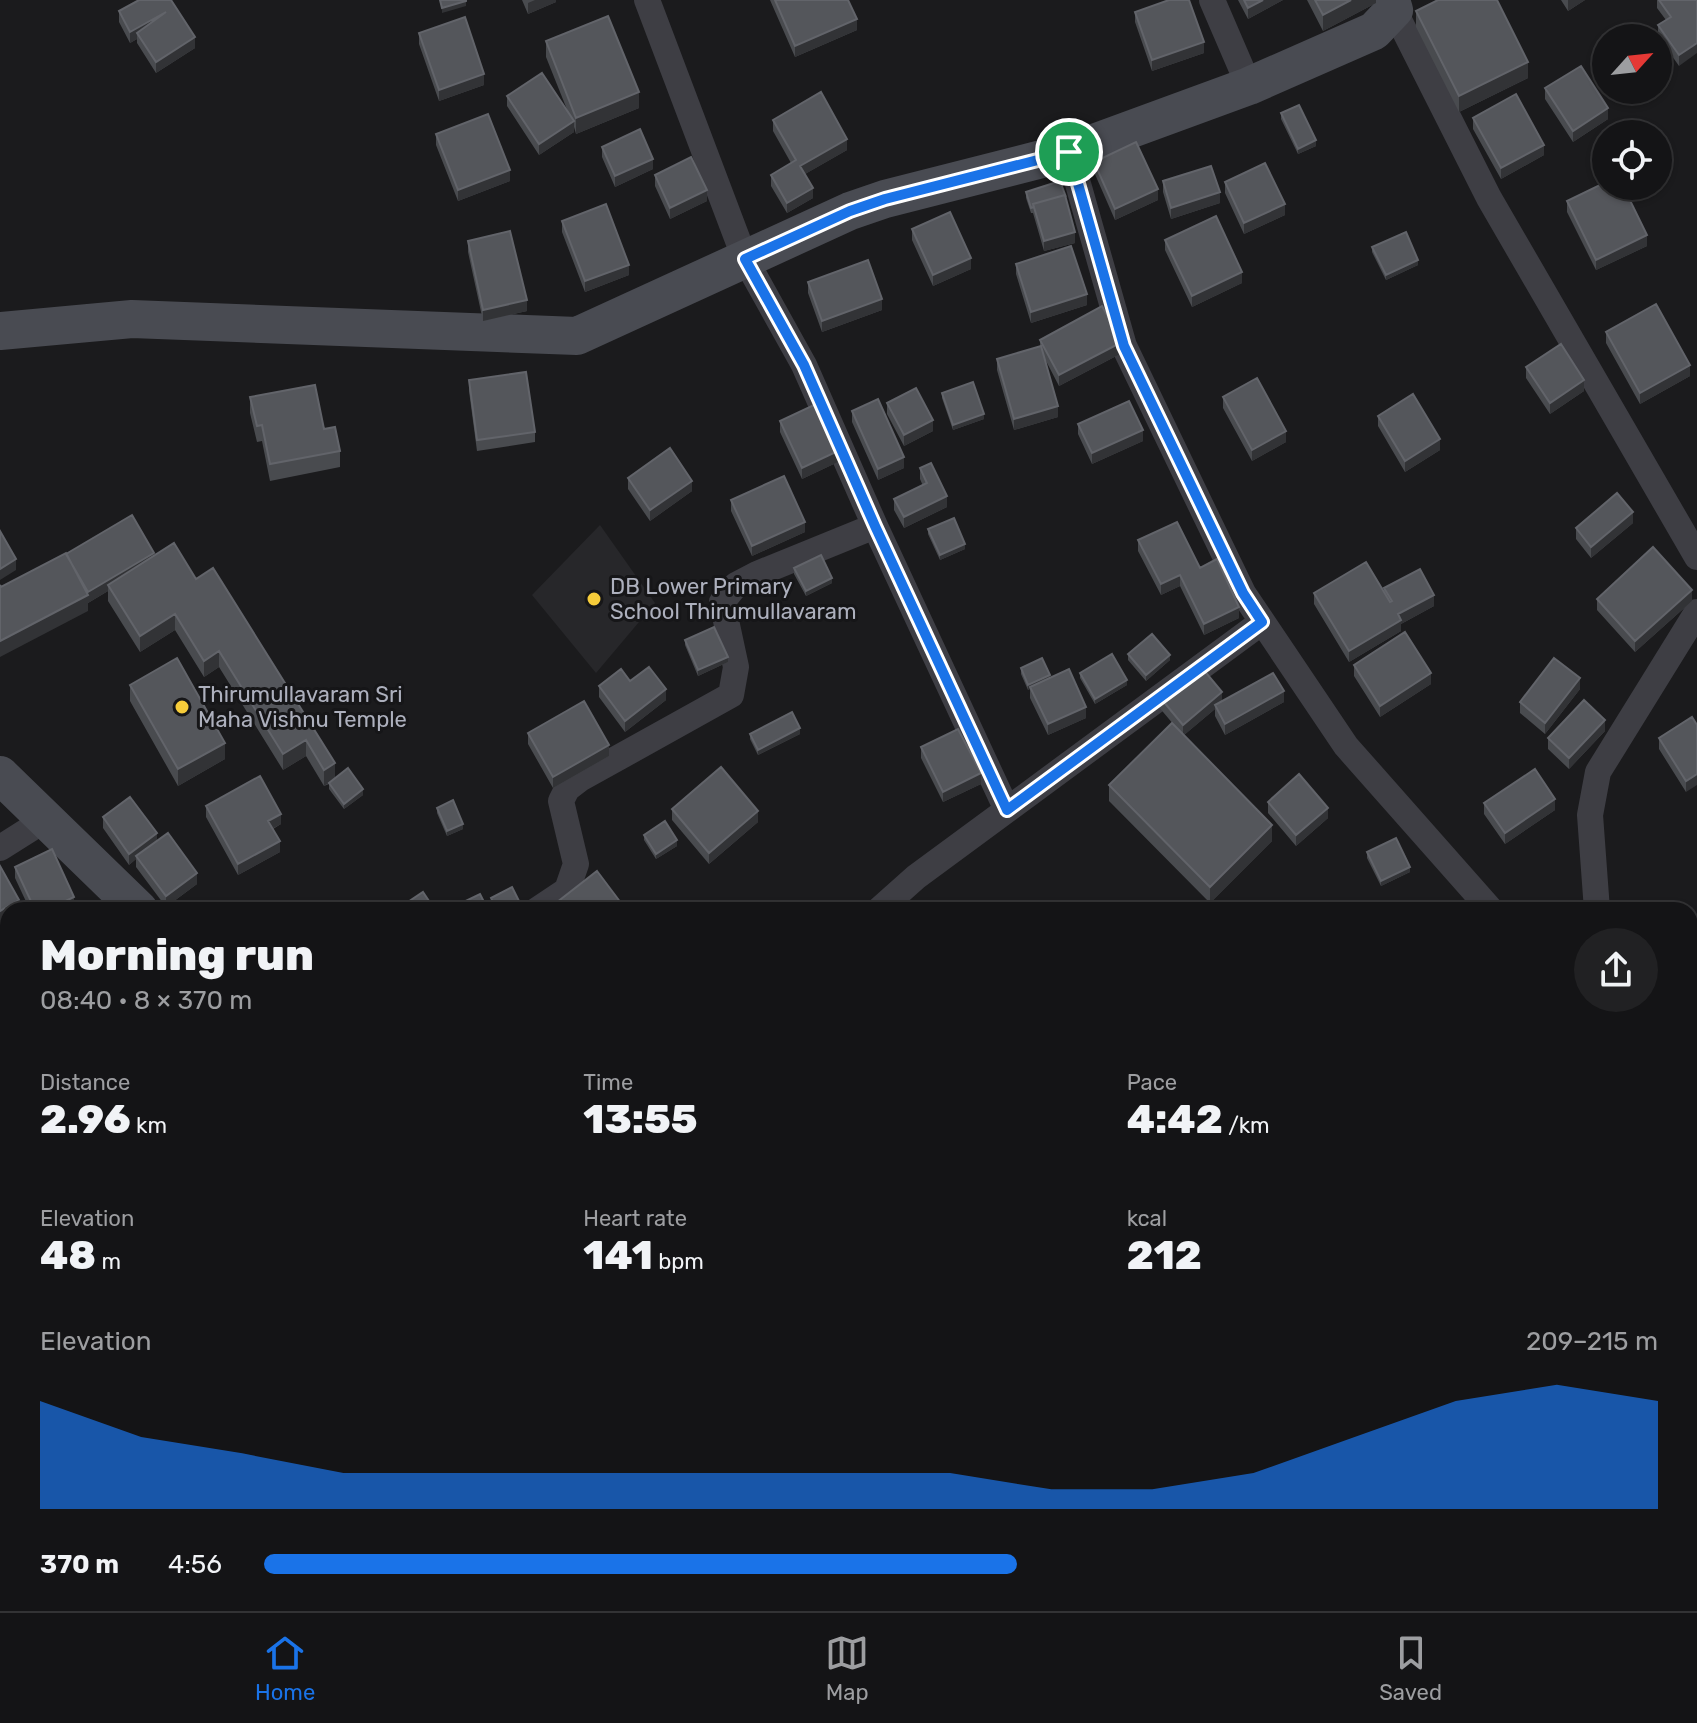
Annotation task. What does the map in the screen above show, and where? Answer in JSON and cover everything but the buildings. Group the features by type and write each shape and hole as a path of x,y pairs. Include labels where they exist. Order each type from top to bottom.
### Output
{"street":[{"path":"647,0 745,259 804,365 1007,810"},
{"path":"1212,0 1249,86"},
{"path":"0,331 132,319 577,336 862,207 1069,152 1249,86 1374,31 1392,5 1489,198 1697,557"},
{"path":"1069,152 1124,346 1243,593 1346,746 1484,902"},
{"path":"549,902 567,890 576,864 561,801 567,789 731,695 736,667 722,602 736,585 875,526"},
{"path":"1596,902 1590,815 1598,772 1697,612"},
{"path":"888,902 916,877 1262,622"},
{"path":"0,775 131,902"},
{"path":"0,848 46,819"}],"shaded area":[{"name":"DB Lower Primary School Thirumullavaram","path":"600,525 655,603 596,673 532,595"}],"place":[{"name":"DB Lower Primary School Thirumullavaram","path":"594,599"},
{"name":"Thirumullavaram Sri Maha Vishnu Temple","path":"182,707"}],"route":[{"path":"1069,152 1124,346 1243,593 1262,622 1007,810 804,365 745,259 850,211 885,199 1069,152"}]}
